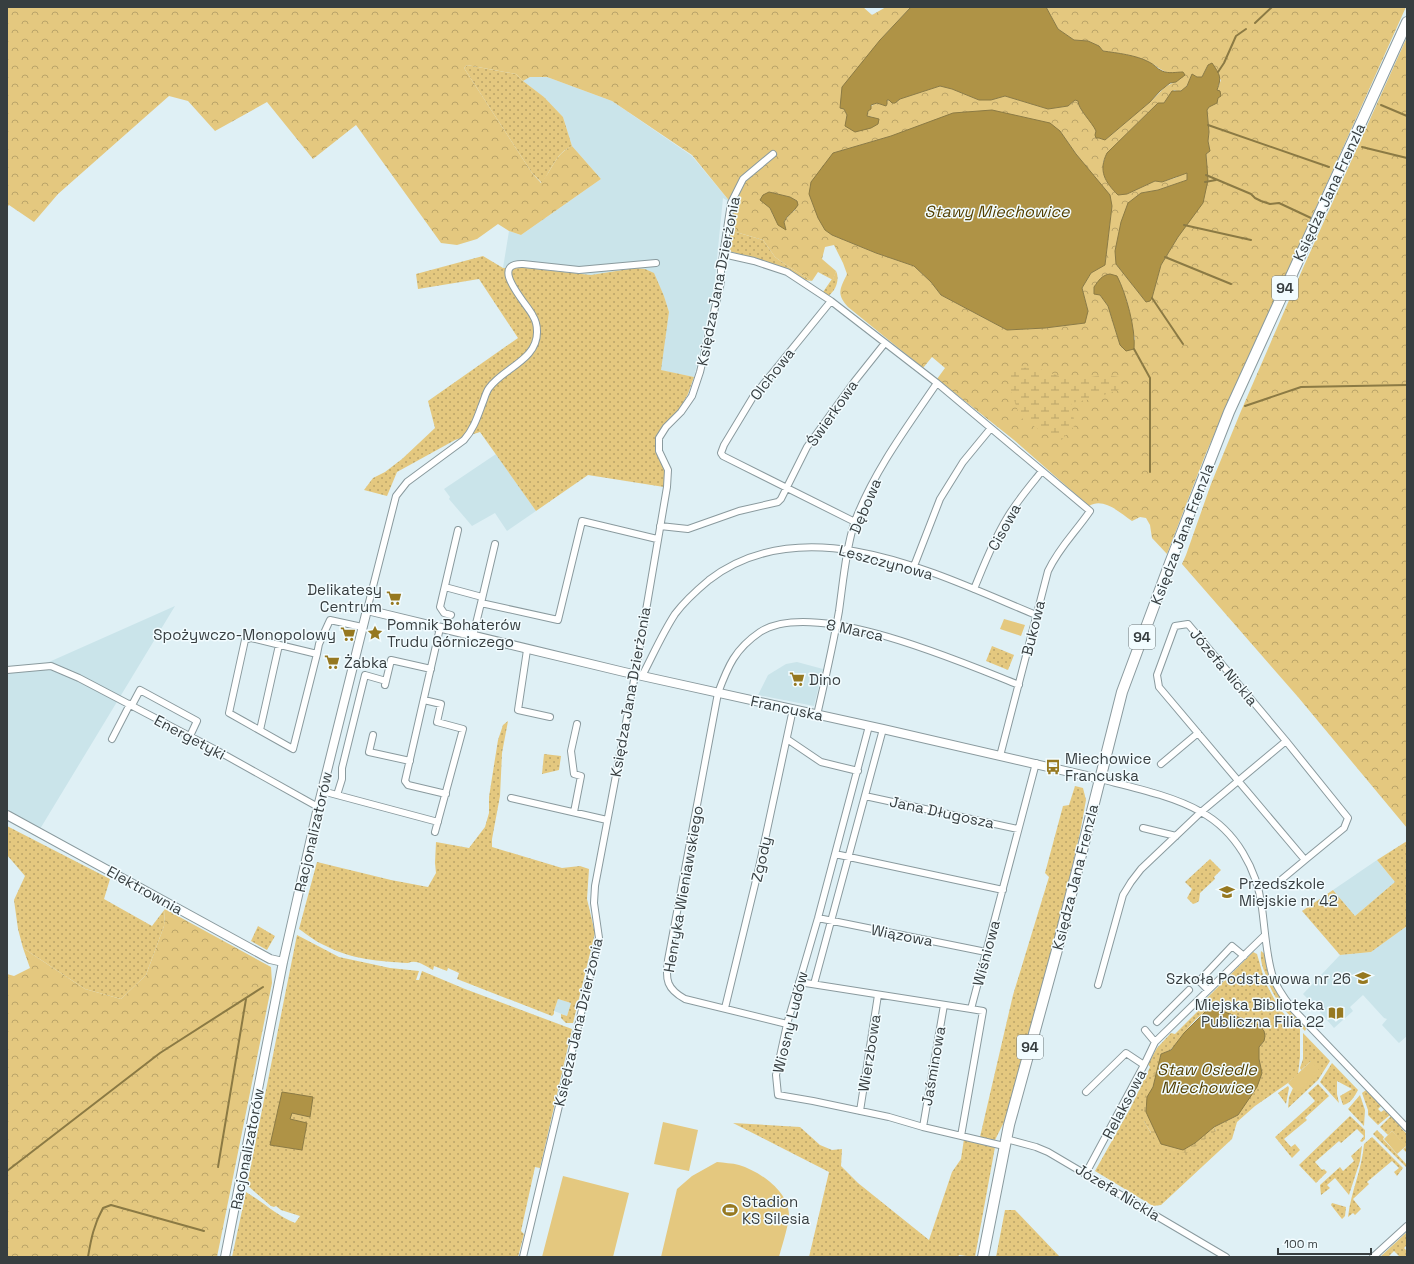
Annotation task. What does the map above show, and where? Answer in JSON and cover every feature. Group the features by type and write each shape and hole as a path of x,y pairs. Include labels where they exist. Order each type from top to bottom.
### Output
{"main road":[{"name":"Księdza Jana Frenzla","path":"983,1257 1005,1142 1019,1085 1057,950 1122,692 1210,458 1264,334 1407,22"}],"street":[{"name":"Księdza Jana Dzierżonia","path":"523,1257 599,938 594,903 595,886 607,820 638,675 668,470 659,451 659,438 666,427 681,412 692,396 698,378 721,282 721,268 731,203 743,179 773,154"},
{"path":"723,254 754,260 787,272 831,301 937,383 1042,471"},
{"name":"Racjonalizatorów","path":"225,1257 283,962 318,807 396,496 408,482 464,440 475,424 489,388 525,358 531,351 537,333 536,324 533,316 510,282 508,274 510,268 516,264 523,264 579,270 656,263"},
{"name":"Olchowa","path":"786,487 723,456 721,453 753,397 831,301"},
{"name":"Świerkowa","path":"660,526 688,529 739,511 778,502 781,499 807,447 819,429 885,343"},
{"name":"Dębowa","path":"817,715 836,625 848,550 855,522 892,449 937,383"},
{"path":"914,566 940,498 963,462 992,428"},
{"name":"Bukowa","path":"1000,756 1048,570 1055,556 1090,511 1042,471"},
{"name":"Cisowa","path":"974,589 984,564 1007,518 1042,471"},
{"path":"786,487 855,522"},
{"path":"445,587 482,600 558,620 582,521 657,539"},
{"path":"451,615 444,613 440,607 458,530"},
{"path":"474,636 495,544"},
{"name":"Leszczynowa","path":"638,675 676,613 704,585 733,565 750,558 775,551 800,547 823,547 848,550 914,566 1036,615"},
{"name":"Francuska","path":"367,610 527,650 1036,763 1100,779"},
{"path":"317,654 251,638 245,640 229,713 293,749 317,654 319,644 330,620 362,627"},
{"name":"8 Marca","path":"718,693 729,665 737,652 762,632 779,624 794,622 816,622 836,625 909,644 934,652 1019,685"},
{"name":"Józefa Nickla","path":"1281,880 1344,828 1348,818 1188,624 1175,626 1157,675 1159,687 1305,860"},
{"path":"440,628 405,781 408,784 446,794"},
{"path":"260,730 279,645"},
{"path":"527,650 518,710 550,717"},
{"path":"337,795 342,779 342,768 365,675 386,683 391,660 431,670"},
{"name":"Energetyki","path":"7,670 51,666 79,678 190,736 318,807"},
{"path":"112,739 140,690 198,721 190,736"},
{"name":"Henryka Wieniawskiego","path":"718,693 667,970 668,980 673,991 685,999 786,1024"},
{"path":"424,700 441,704 437,722 462,729 435,832"},
{"name":"Zgody","path":"725,1008 758,872 788,739 793,709"},
{"path":"574,812 582,776 574,774 571,751 577,724"},
{"name":"Wiosny Ludów","path":"869,726 818,918 786,1024 776,1076 778,1095 889,1117 922,1127 961,1136 1005,1142"},
{"name":"Wiosny Ludów","path":"814,984 884,729"},
{"path":"1161,764 1198,733"},
{"path":"373,735 369,752 410,761"},
{"path":"788,739 821,762 858,771"},
{"path":"1098,985 1122,895 1141,869 1201,812 1286,741"},
{"name":"Wiśniowa","path":"972,1009 1036,763"},
{"path":"1100,779 1167,797 1201,812 1219,824 1234,840 1247,858 1258,886 1272,974 1280,992 1292,1008 1407,1128"},
{"path":"322,791 438,822"},
{"name":"Jana Długosza","path":"865,796 1018,829"},
{"path":"511,798 607,820"},
{"name":"Elektrownia","path":"7,815 270,959 283,962"},
{"path":"1143,828 1176,836"},
{"path":"835,854 1003,890"},
{"name":"Wiązowa","path":"818,918 986,952"},
{"name":"Relaksowa","path":"1086,1173 1155,1042 1265,935"},
{"path":"1208,990 1199,981 1232,946 1244,956"},
{"path":"799,982 983,1011 961,1136"},
{"path":"1157,1022 1189,990"},
{"name":"Wierzbowa","path":"860,1111 878,995"},
{"name":"Jaśminowa","path":"922,1127 944,1005"},
{"path":"1170,1009 1180,1019"},
{"path":"1145,1030 1155,1042"},
{"path":"1086,1092 1126,1053 1144,1065"},
{"name":"Józefa Nickla","path":"1005,1142 1036,1147 1048,1152 1086,1173 1226,1257"},
{"path":"1373,1257 1407,1226"}],"shaded area":[{"path":"530,77 547,77 612,101 692,156 731,203 723,198 714,289 694,377 660,370 669,312 664,296 653,273 635,268 591,275 526,268 503,268 509,231 521,235 601,179 572,146 563,117 544,97 523,81"},
{"path":"496,454 536,511 507,531 495,513 472,526 449,499 450,497 444,489"},
{"path":"175,606 40,829 7,811 7,670 40,666"},
{"path":"797,662 823,669 814,706 758,695 768,675 786,664"},
{"path":"1377,860 1395,882 1355,916 1333,890"},
{"name":"Szkoła Podstawowa nr 26","path":"1407,926 1407,1036 1399,1043 1382,1025 1387,1019 1384,1018 1363,995 1350,1007 1353,1011 1334,1028 1303,994 1340,955 1371,952"},
{"path":"558,999 571,1003 567,1016 554,1011"}],"green space":[{"path":"7,7 863,7 872,15 886,7 911,7 880,40 840,108 844,109 847,115 873,117 867,116 871,106 877,103 886,106 887,101 889,100 895,103 900,99 940,86 952,89 979,100 991,100 1005,96 1048,109 1068,106 1075,100 1078,101 1082,111 1094,125 1099,138 1105,140 1149,103 1164,88 1176,82 1177,72 1165,72 1149,62 1138,58 1103,51 1099,46 1088,41 1074,40 1058,29 1046,7 1406,7 1206,453 1167,554 1152,538 1150,525 1146,518 1140,517 1132,521 1112,507 1100,503 1089,506 1014,440 937,379 945,368 932,357 923,368 848,307 842,298 840,291 847,274 834,245 825,247 822,259 836,271 833,280 818,272 812,281 775,257 763,240 729,230 731,203 692,155 612,101 547,77 530,77 523,81 516,74 467,65 464,68 532,173 541,183 562,153 572,146 601,179 521,235 509,231 498,224 477,239 457,245 441,243 356,125 313,159 267,102 215,131 188,101 169,96 58,194 34,222 9,205 7,207","holes":["1208,65 1221,80 1217,90 1215,103 1207,110 1209,132 1208,141 1210,151 1206,154 1207,160 1178,237 1161,265 1152,298 1146,302 1116,264 1141,193 1158,190 1187,180 1187,172 1162,182 1155,181 1127,194 1103,162 1108,153 1158,103 1164,103 1174,90 1181,91 1184,89 1192,74 1197,77 1202,77","1060,131 1112,206 1105,264 1091,273 1082,288 1088,311 1084,323 1045,328 1007,330 941,295 931,282 914,266 876,253 832,235 833,153 891,136","769,192 790,197 797,201 795,210 784,222 786,229 774,217 769,199","1120,282 1127,301 1135,340 1120,345 1108,306 1100,295"]},
{"path":"1407,37 1407,828 1298,697 1182,564 1211,484 1241,411 1303,268"},
{"path":"467,65 516,74 544,97 563,117 572,146 558,157 542,183 532,173 464,68"},
{"path":"729,230 763,240 775,257 812,281 805,280 779,266 729,251 726,247"},
{"path":"483,256 503,268 526,268 591,275 635,268 645,269 654,273 669,312 661,370 694,377 688,394 679,410 660,430 655,445 658,457 666,470 664,487 588,475 536,511 480,432 455,440 397,472 387,496 364,490 373,478 385,472 402,459 435,428 428,401 518,338 479,279 418,289 416,274"},
{"path":"836,271 838,278 836,285 831,294 828,296 823,292 833,279"},
{"path":"1034,367 1069,379 1106,375 1119,377 1122,382 1120,389 1096,398 1071,403 1075,425 1059,443 1020,417 1010,388 1010,369"},
{"path":"1004,619 1025,625 1021,636 1000,629"},
{"path":"992,646 1014,655 1008,670 986,661"},
{"path":"508,721 502,753 500,796 492,839 492,847 562,868 580,866 589,869 587,899 595,933 573,1023 566,1023 561,1018 561,1014 567,1016 571,1003 558,999 554,1014 552,1016 457,979 459,973 448,968 447,971 434,966 433,970 415,962 408,963 356,957 336,951 315,940 299,929 317,862 391,880 428,887 436,873 436,842 469,848 485,827 489,813 489,797 498,740 503,725"},
{"path":"544,754 561,756 559,770 542,774"},
{"path":"1075,786 1083,788 1086,800 1080,833 1060,919 1008,1114 995,1140 980,1137 1013,995 1049,877 1045,873 1063,806 1069,805"},
{"path":"7,826 110,879 104,899 152,926 165,909 164,926 146,975 121,999 85,989 23,948 18,929 14,900 25,876 7,855"},
{"path":"1407,841 1407,926 1371,952 1340,955 1302,911 1333,890 1355,916 1395,882 1377,860"},
{"path":"1210,859 1221,870 1214,877 1215,879 1200,893 1199,901 1193,904 1187,898 1192,889 1185,882"},
{"path":"165,909 271,967 272,983 217,1257 7,1257 7,974 14,976 30,968 23,948 85,989 121,999 146,975 164,926"},
{"path":"258,926 275,936 267,950 251,941"},
{"path":"297,935 339,957 390,968 419,971 416,980 419,980 422,971 465,989 572,1029 540,1168 535,1167 521,1231 524,1234 518,1257 232,1257 246,1192 288,1220 295,1223 300,1216 281,1210 276,1206 271,1206 247,1185"},
{"path":"1261,951 1266,955 1280,996 1291,1011 1307,1027 1305,1031 1281,1005 1272,991 1262,965"},
{"path":"1253,952 1257,954 1265,982 1277,1004 1254,1004 1261,1006 1276,1006 1300,1029 1300,1057 1298,1074 1288,1083 1255,1106 1237,1122 1232,1139 1161,1205 1153,1206 1095,1171 1131,1107 1150,1067 1148,1064 1157,1048 1171,1033 1175,1034 1202,1007 1200,1005","holes":["1213,1009 1252,1022 1264,1041 1259,1047 1259,1059 1262,1073 1238,1115 1214,1127 1216,1131 1151,1133 1144,1121 1161,1054 1169,1051 1201,1015"]},
{"path":"1303,1033 1330,1061 1318,1080 1288,1108 1289,1097 1293,1088 1297,1092 1311,1061 1301,1070 1300,1068 1303,1059"},
{"path":"1161,1054 1153,1087 1147,1097 1195,1143 1214,1127 1216,1131 1187,1153 1173,1151 1159,1146 1144,1121 1144,1099"},
{"path":"1311,1061 1320,1071 1297,1093 1288,1083"},
{"path":"1332,1063 1358,1090 1348,1103 1343,1105 1340,1096 1352,1089 1337,1081 1339,1103 1320,1082"},
{"path":"1318,1084 1329,1096 1305,1118 1307,1120 1284,1139 1291,1147 1295,1144 1300,1150 1292,1158 1275,1137 1315,1101 1308,1093"},
{"path":"1288,1086 1289,1088 1286,1104 1278,1093"},
{"path":"1366,1090 1381,1106 1378,1109 1381,1112 1384,1110 1390,1115 1378,1125 1368,1115 1368,1110 1362,1093"},
{"path":"1360,1095 1365,1110 1364,1126 1348,1109"},
{"path":"1350,1116 1365,1130 1365,1139 1362,1142 1360,1141 1364,1136 1357,1129 1341,1143 1339,1141 1315,1162 1322,1170 1324,1169 1327,1172 1316,1183 1299,1165"},
{"path":"1391,1116 1403,1127 1401,1128 1407,1134 1407,1153 1403,1149 1406,1147 1392,1131 1388,1135 1380,1127"},
{"path":"663,1122 698,1130 689,1171 654,1164"},
{"path":"733,1123 800,1127 820,1145 832,1150 842,1149 841,1166 858,1183 929,1240 952,1172 961,1159 964,1139 995,1147 975,1257 959,1255 958,1257 809,1257 829,1172"},
{"path":"1377,1130 1384,1137 1383,1139 1407,1165 1407,1168 1373,1134"},
{"path":"1392,1131 1406,1146 1397,1154 1384,1139"},
{"path":"1372,1137 1403,1168 1397,1176 1394,1172 1399,1168 1392,1161 1367,1182 1369,1184 1353,1199 1361,1209 1355,1215 1353,1213 1348,1217 1364,1144"},
{"path":"1362,1146 1360,1161 1349,1195 1335,1178 1327,1185 1330,1188 1321,1195 1320,1185 1340,1167 1343,1171 1354,1161 1351,1156"},
{"name":"Stadion KS Silesia","path":"717,1162 739,1165 755,1172 772,1183 784,1198 788,1206 789,1219 779,1257 661,1257 677,1189 692,1176"},
{"path":"563,1176 629,1193 613,1257 542,1257"},
{"path":"1332,1203 1346,1207 1345,1216 1342,1219 1331,1205"},
{"path":"1005,1210 1015,1210 1060,1257 996,1257"},
{"path":"1407,1232 1407,1245 1404,1248 1407,1251 1407,1257 1400,1257 1394,1251 1388,1257 1380,1257"}],"water":[{"path":"911,7 1046,7 1058,29 1074,40 1088,41 1099,46 1103,51 1138,58 1151,63 1162,71 1170,73 1183,72 1185,75 1176,82 1170,83 1160,91 1150,102 1105,140 1096,138 1096,131 1094,127 1080,108 1078,101 1075,100 1068,106 1048,109 1005,96 991,100 979,100 952,89 940,86 900,99 895,103 887,100 886,106 877,103 871,105 871,109 868,111 867,116 879,119 878,124 871,128 855,132 845,126 847,115 844,109 840,108 842,87 880,40"},
{"path":"1212,63 1217,70 1220,79 1217,90 1220,91 1221,96 1218,98 1217,103 1209,107 1207,110 1209,132 1208,141 1210,151 1206,154 1208,180 1203,203 1178,237 1161,265 1152,298 1150,301 1146,302 1116,264 1115,251 1121,222 1128,203 1141,193 1158,190 1187,180 1187,173 1162,182 1155,181 1127,194 1118,195 1106,181 1104,176 1104,159 1107,153 1158,103 1164,103 1172,91 1181,91 1187,86 1192,74 1197,77 1202,77 1208,65"},
{"name":"Stawy Miechowice","path":"992,110 1050,123 1060,131 1076,154 1110,195 1112,206 1105,265 1091,273 1082,288 1088,311 1085,323 1045,328 1007,330 941,295 931,282 914,266 876,253 832,235 825,230 818,218 809,194 811,182 833,153 891,136 953,113"},
{"path":"769,192 790,197 797,201 798,205 795,210 784,222 786,230 778,225 770,208 760,200 763,195"},
{"path":"1110,274 1117,276 1127,302 1132,322 1134,349 1126,351 1120,345 1108,306 1100,295 1094,294 1094,287 1097,282"},
{"name":"Staw Osiedle Miechowice","path":"1213,1009 1259,1025 1264,1031 1264,1041 1259,1047 1259,1059 1262,1073 1257,1087 1238,1115 1214,1127 1195,1143 1183,1150 1161,1144 1146,1112 1147,1097 1153,1087 1161,1054 1171,1050 1184,1033 1206,1011"},
{"path":"282,1092 313,1097 310,1117 292,1113 290,1119 307,1123 302,1150 270,1145"}],"waterway":[{"path":"1255,23 1272,7"},
{"path":"1218,72 1224,63 1236,36 1246,29"},
{"path":"1381,105 1407,116"},
{"path":"1208,125 1329,167"},
{"path":"1362,147 1407,158"},
{"path":"1206,175 1251,194 1261,201 1270,204 1279,203 1311,218"},
{"path":"1205,182 1216,180"},
{"path":"1184,225 1251,240"},
{"path":"1165,257 1231,284"},
{"path":"1152,298 1183,344"},
{"path":"1134,349 1150,378 1150,472"},
{"path":"1245,406 1301,387 1407,385"},
{"path":"7,1171 160,1053 263,987"},
{"path":"218,1167 246,999"},
{"path":"88,1257 97,1220 103,1208 111,1205 204,1231"}],"place":[{"name":"Delikatesy Centrum","path":"394,598"},
{"name":"Pomnik Bohaterów Trudu Górniczego","path":"375,633"},
{"name":"Spożywczo-Monopolowy","path":"348,634"},
{"name":"Żabka","path":"332,662"},
{"name":"Dino","path":"797,679"},
{"name":"Miechowice Francuska","path":"1053,767"},
{"name":"Przedszkole Miejskie nr 42","path":"1227,892"},
{"name":"Szkoła Podstawowa nr 26","path":"1363,978"},
{"name":"Miejska Biblioteka Publiczna Filia 22","path":"1336,1013"},
{"name":"Stadion KS Silesia","path":"730,1210"}]}
